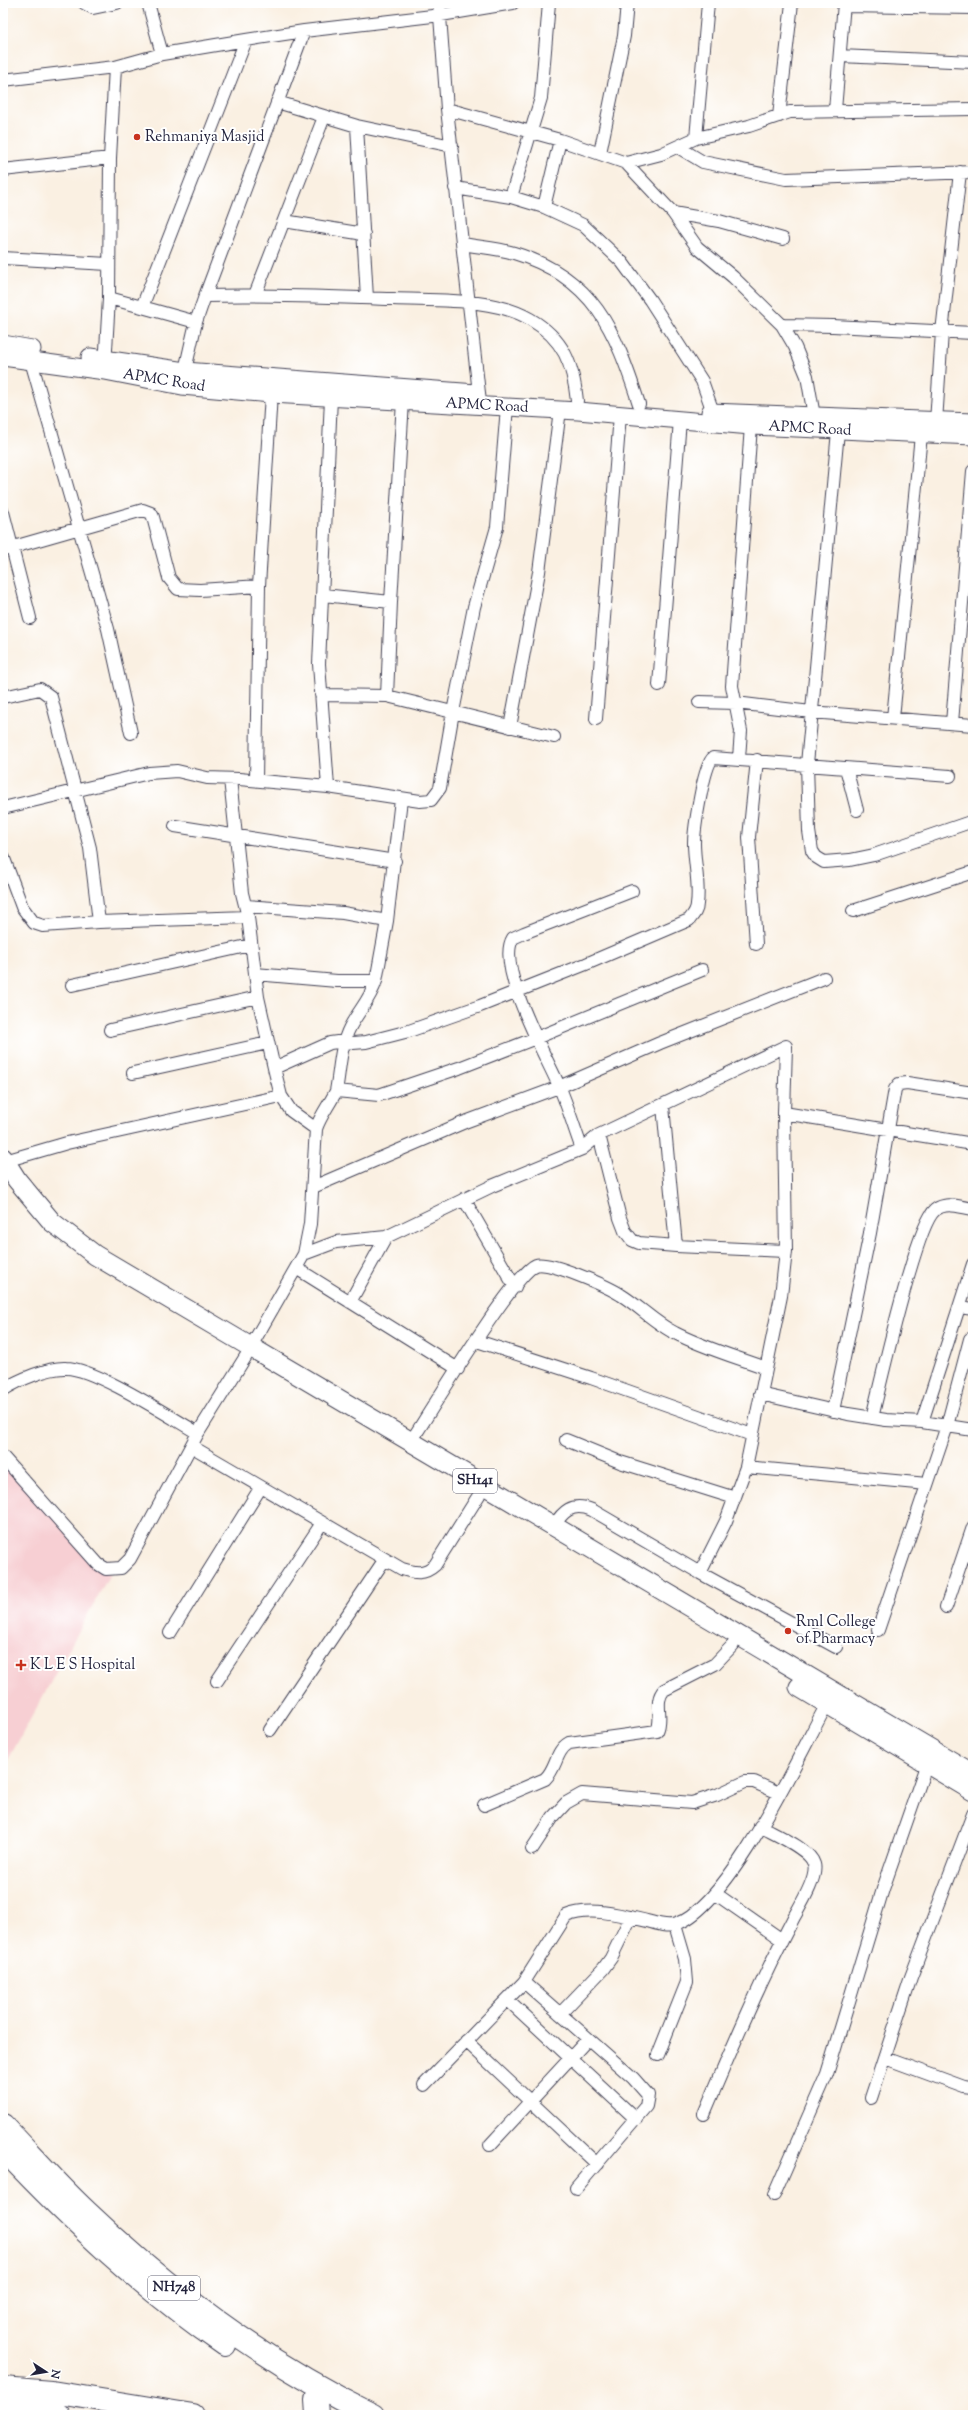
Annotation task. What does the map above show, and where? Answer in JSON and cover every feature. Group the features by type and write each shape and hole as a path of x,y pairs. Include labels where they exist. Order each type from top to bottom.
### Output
{"highway":[{"name":"NH748","path":"3,2125 86,2211 166,2282 226,2328 297,2372 374,2415"},
{"name":"NH748","path":"3,2149 50,2199 119,2262 181,2315 317,2408 346,2415"},
{"path":"3,2388 52,2392 193,2415"},
{"path":"3,2404 59,2415"}],"main road":[{"name":"SH141","path":"4,1159 17,1180 52,1222 95,1255 479,1495 733,1645 827,1704 973,1791"},
{"name":"SH141","path":"3,1181 20,1204 68,1250 90,1265 249,1351 410,1443 973,1774"}],"street":[{"path":"84,3 94,8 117,3"},
{"path":"148,3 162,54"},
{"path":"3,80 115,68 162,54 246,40 440,9 512,3"},
{"path":"511,197 532,134 541,98 549,3"},
{"path":"600,154 624,36 627,3"},
{"path":"696,138 708,3"},
{"path":"779,116 792,3"},
{"path":"835,110 844,5 973,8"},
{"path":"440,9 447,109 452,146 455,188 463,244 480,399"},
{"path":"183,378 196,322 205,296 304,31"},
{"path":"142,307 246,40"},
{"path":"840,56 973,62"},
{"path":"105,365 109,298 108,264 110,158 115,68"},
{"path":"277,102 357,126 452,146"},
{"path":"447,109 532,134 560,140 626,163 673,213 697,247 733,277 782,325 807,376 814,416"},
{"path":"626,163 661,154 696,138 749,126 801,110 973,109"},
{"path":"256,295 324,117"},
{"path":"357,126 367,298"},
{"path":"544,207 560,140"},
{"path":"678,147 703,162 786,179 973,172"},
{"path":"3,170 110,158"},
{"path":"936,422 942,332 960,172"},
{"path":"455,188 511,197 544,207 583,225 622,262 650,300 702,381 713,412"},
{"path":"673,213 719,221 783,239"},
{"path":"284,221 364,234"},
{"path":"463,244 512,253 537,261 552,268 579,287 593,302 608,326 625,361 639,404"},
{"path":"3,258 108,264"},
{"path":"205,296 256,295 469,303 517,312 530,319 555,339 569,360 574,378 577,402"},
{"path":"109,298 196,322"},
{"path":"782,325 973,333"},
{"name":"APMC Road","path":"3,344 105,365 270,394 403,401 480,399 507,407 751,426 921,435 973,436"},
{"name":"APMC Road","path":"3,357 31,361 105,365"},
{"path":"31,361 80,527 108,629 131,734"},
{"name":"APMC Road","path":"183,378 480,399 639,404 713,412 936,422 973,422"},
{"path":"256,780 259,586 270,394"},
{"path":"328,787 319,664 331,398"},
{"path":"387,696 403,401"},
{"path":"4,804 76,790 157,771 177,771 202,777 256,780 328,787 401,799 420,801 431,800 440,788 452,712 474,607 497,527 507,407"},
{"path":"510,727 539,572 560,410"},
{"path":"596,719 620,415"},
{"path":"659,685 680,420"},
{"path":"739,758 741,731 732,686 751,426"},
{"path":"838,431 811,712 808,764 808,831 812,851 816,857 824,862 874,855 973,821"},
{"path":"893,718 921,435"},
{"path":"952,723 973,471"},
{"path":"7,548 137,510 147,510 153,517 169,578 178,589 200,590 259,586"},
{"path":"3,512 7,548 30,618"},
{"path":"323,595 391,602"},
{"path":"3,697 40,689 51,697 90,848 99,922"},
{"path":"321,695 387,696 554,737"},
{"path":"699,702 736,703 811,712 973,725"},
{"path":"274,1068 330,1043 345,1041 353,1043 366,1042 409,1031 586,964 680,924 693,916 698,897 694,841 706,767 713,758 739,758 950,776"},
{"path":"756,944 750,837 757,760"},
{"path":"846,768 857,810"},
{"path":"230,779 242,893 247,911 258,997 274,1068 281,1096 291,1110 316,1129"},
{"path":"3,1457 98,1564 106,1569 121,1568 130,1559 198,1433 249,1351 304,1254 310,1224 316,1129 319,1120 330,1104 336,1091 345,1041 350,1026 371,997 376,981 387,921 395,862 401,799"},
{"path":"175,826 395,862"},
{"path":"3,856 8,885 34,923 44,926 247,911 343,913 387,921"},
{"path":"853,911 973,872"},
{"path":"582,1149 559,1087 516,990 508,959 509,944 513,938 632,891"},
{"path":"72,985 251,945"},
{"path":"336,1091 379,1094 458,1068 536,1038 702,970"},
{"path":"255,974 337,981 376,981"},
{"path":"313,1187 466,1122 559,1087 660,1043 824,978"},
{"path":"110,1030 258,997"},
{"path":"133,1073 268,1042"},
{"path":"304,1254 336,1242 386,1237 464,1199 582,1149 599,1135 663,1106 786,1046 784,1113 786,1251 781,1296 746,1467 734,1498 700,1573"},
{"path":"833,1411 869,1240 895,1090 899,1084 920,1084 973,1093"},
{"path":"4,1159 66,1143 281,1096"},
{"path":"663,1106 676,1246"},
{"path":"784,1113 973,1144"},
{"path":"599,1135 625,1231 632,1240 639,1243 676,1246 786,1251"},
{"path":"464,1199 515,1287"},
{"path":"872,1418 907,1282 927,1222 934,1211 941,1206 949,1205 973,1209"},
{"path":"350,1302 386,1237"},
{"path":"410,1443 477,1340 531,1267 538,1264 561,1269 621,1295 674,1333 710,1348 766,1368"},
{"path":"922,1422 973,1264"},
{"path":"296,1268 458,1369"},
{"path":"960,1307 973,1309"},
{"path":"477,1340 591,1378 752,1435"},
{"path":"878,1630 947,1426 970,1340"},
{"path":"3,1390 29,1378 52,1370 66,1368 76,1369 102,1379 198,1433"},
{"path":"760,1394 833,1411 872,1418 922,1422 973,1430"},
{"path":"566,1440 620,1462 734,1498"},
{"path":"191,1446 385,1559 412,1572 429,1571 435,1565 479,1495"},
{"path":"746,1467 927,1484"},
{"path":"170,1633 261,1487"},
{"path":"553,1527 562,1512 571,1507 585,1507 609,1519 700,1573 836,1647"},
{"path":"217,1681 322,1522"},
{"path":"946,1608 973,1528"},
{"path":"270,1730 385,1559"},
{"path":"484,1805 545,1779 551,1773 562,1747 569,1743 657,1731 661,1719 658,1698 664,1690 715,1664 733,1645"},
{"path":"424,2085 524,1982 566,1916 582,1912 602,1912 631,1917 662,1925 675,1925 690,1917 716,1894 760,1826 827,1704"},
{"path":"774,2195 827,2074 883,1888 927,1763"},
{"path":"532,1849 552,1817 566,1803 582,1794 692,1803 717,1795 745,1782 754,1782 779,1793"},
{"path":"871,2098 911,1977 973,1814"},
{"path":"704,2114 745,2017 782,1940 806,1895 815,1873 814,1864 801,1849 760,1826"},
{"path":"716,1894 782,1940"},
{"path":"560,2014 603,1969 611,1958 631,1917"},
{"path":"658,2055 687,1982 685,1959 675,1925"},
{"path":"524,1982 633,2078 648,2095 646,2106 636,2119 576,2188"},
{"path":"508,2000 636,2119"},
{"path":"490,2145 588,2039"},
{"path":"466,2041 529,2102 597,2164"},
{"path":"885,2058 964,2087 973,2088"}],"shaded area":[{"path":"3,1459 110,1574 3,1769"}],"place":[{"name":"Rehmaniya Masjid","path":"137,137"},
{"name":"Rml College of Pharmacy","path":"788,1631"},
{"name":"K L E S Hospital","path":"21,1665"}]}
